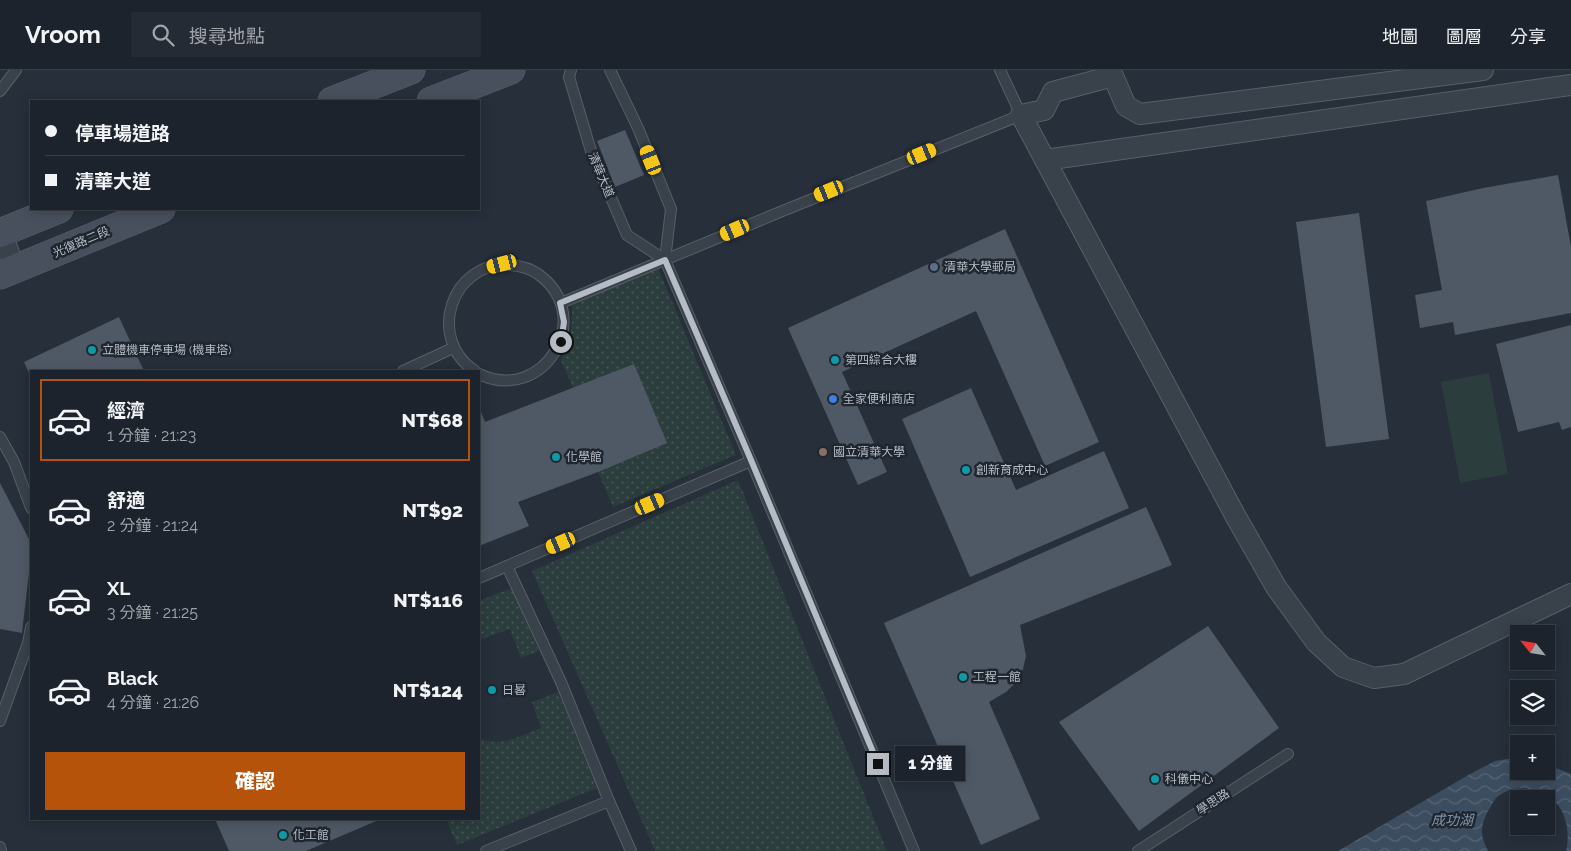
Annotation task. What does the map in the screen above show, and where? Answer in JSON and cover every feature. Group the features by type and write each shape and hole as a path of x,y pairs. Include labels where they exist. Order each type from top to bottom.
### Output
{"main road":[{"path":"335,100 412,70"},
{"path":"434,100 511,70"},
{"path":"1,231 56,210"},
{"name":"光復路二段","path":"7,272 159,210"}],"street":[{"path":"1483,70 1140,114 1126,106 1111,73 1053,92 1044,110 1021,115 1232,509 1276,587 1316,642 1343,667 1374,678 1404,674 1571,594"},
{"path":"1045,160 1571,85"},
{"path":"1,231 7,272"}],"lane":[{"path":"0,91 16,70"},
{"name":"清華大道","path":"571,70 569,77 591,151 627,235 665,260"},
{"path":"610,70 638,128 671,209 665,260 751,460 914,851"},
{"path":"560,303 1021,115 1000,70"},
{"path":"474,370 461,360 453,348 448,330 449,311 456,294 468,279 484,269 502,264 520,266 538,274 552,286 560,303 564,322 561,342 551,358 537,372 519,379 499,380 480,374"},
{"path":"404,370 453,348"},
{"path":"0,437 14,462 30,505"},
{"path":"480,578 751,460"},
{"path":"507,566 561,682 631,851"},
{"path":"0,721 30,633"},
{"name":"學思路","path":"1138,851 1288,754"},
{"path":"486,851 609,801"},
{"path":"0,847 1,851"}],"shaded area":[{"path":"658,268 736,455 613,507 598,472 573,388 561,360 570,342 572,305"},
{"path":"1489,373 1508,474 1460,483 1441,382"},
{"path":"738,480 887,851 655,851 532,571"},
{"path":"512,588 539,651 521,658 510,629 480,640 480,601"},
{"path":"558,692 597,788 457,845 446,820 480,820 480,738 495,742 510,740 541,728 532,702"}],"water":[{"name":"成功湖","path":"1510,758 1510,780 1555,780 1555,768 1571,774 1571,851 1566,851 1568,839 1567,826 1563,813 1555,802 1555,790 1519,788 1503,793 1496,798 1488,811 1482,831 1488,851 1338,851 1470,774 1495,761"}],"building":[{"path":"625,130 644,175 615,187 597,141"},
{"path":"1558,175 1571,247 1571,313 1455,335 1453,322 1420,328 1415,295 1442,290 1426,201 1483,188"},
{"path":"1359,213 1389,439 1326,447 1296,222"},
{"name":"第四綜合大樓","path":"1005,229 1099,442 1045,466 976,311 842,372 887,472 858,485 788,328"},
{"name":"立體機車停車場 (機車塔)","path":"119,317 144,370 30,370 30,375 24,362"},
{"path":"1571,325 1571,427 1562,430 1559,422 1518,432 1496,344"},
{"name":"化學館","path":"634,364 667,443 598,472 518,502 529,526 480,546 480,410 485,422"},
{"name":"創新育成中心","path":"971,388 1016,490 1104,451 1129,508 970,577 902,419"},
{"path":"0,483 30,541 30,564 22,633 0,629"},
{"name":"工程一館","path":"1146,507 1172,565 1020,625 1026,656 1023,669 1016,682 1006,692 989,702 1040,819 981,845 884,623"},
{"name":"科儀中心","path":"1208,626 1279,728 1139,831 1059,722"},
{"name":"化工館","path":"215,820 379,820 306,851 229,851"}],"place":[{"name":"清華大學郵局","path":"934,267"},
{"name":"立體機車停車場 (機車塔)","path":"92,350"},
{"name":"第四綜合大樓","path":"835,360"},
{"name":"全家便利商店","path":"833,399"},
{"name":"國立清華大學","path":"823,452"},
{"name":"化學館","path":"556,457"},
{"name":"創新育成中心","path":"966,470"},
{"name":"工程一館","path":"963,677"},
{"name":"日晷","path":"492,690"},
{"name":"科儀中心","path":"1155,779"},
{"name":"化工館","path":"283,835"}],"route":[{"path":"561,342 564,322 560,303 665,260 878,764"}]}
